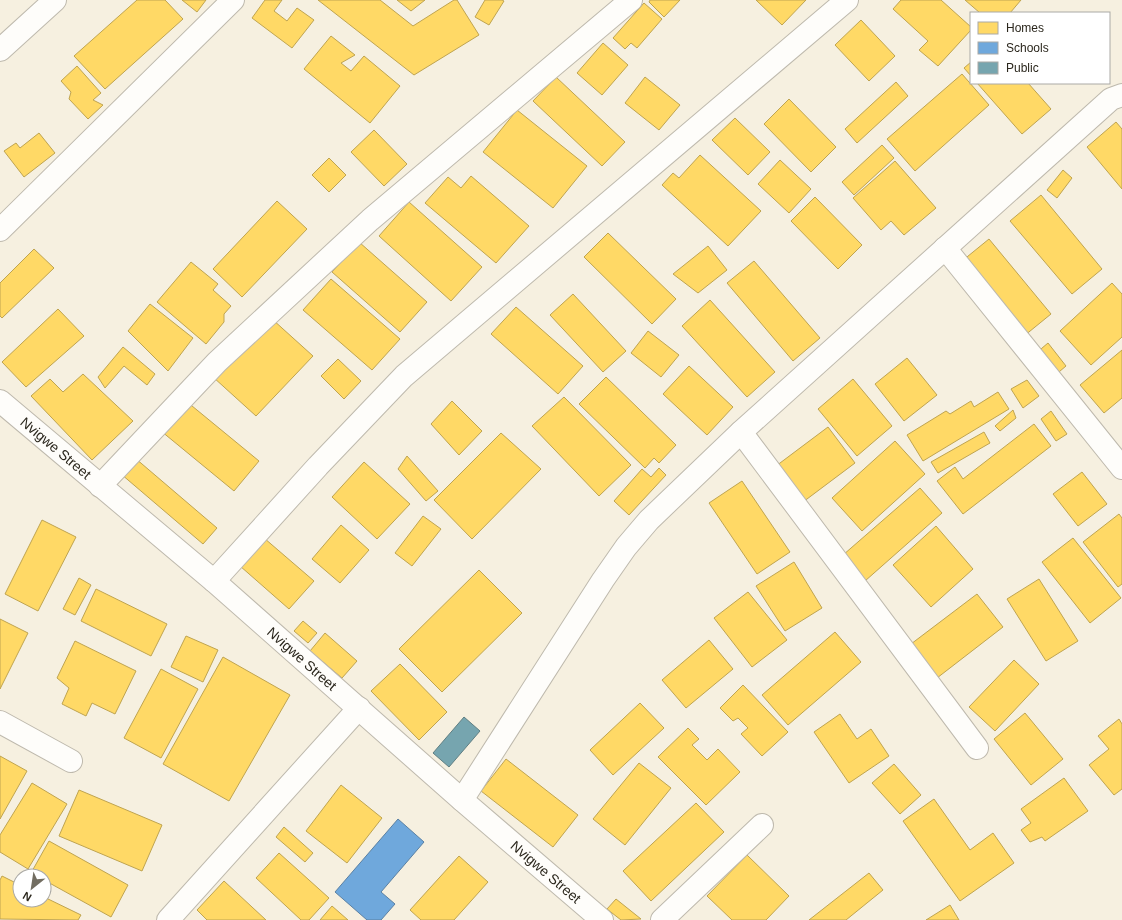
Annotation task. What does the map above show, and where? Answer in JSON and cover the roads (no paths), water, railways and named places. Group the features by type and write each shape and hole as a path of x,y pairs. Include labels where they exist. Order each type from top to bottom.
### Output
{"street":[{"path":"0,50 55,0"},
{"path":"0,230 233,0"},
{"path":"100,486 217,362 370,220 631,0"},
{"path":"214,581 318,466 404,376 846,0"},
{"path":"462,800 603,580 626,547 649,520 741,432 945,248 1111,99 1122,95"},
{"path":"945,248 1122,468"},
{"name":"Nvigwe Street","path":"0,401 214,581 462,800 602,920"},
{"path":"741,432 977,748"},
{"path":"179,916 358,708"},
{"path":"0,722 70,761"},
{"path":"662,920 762,825"}]}
